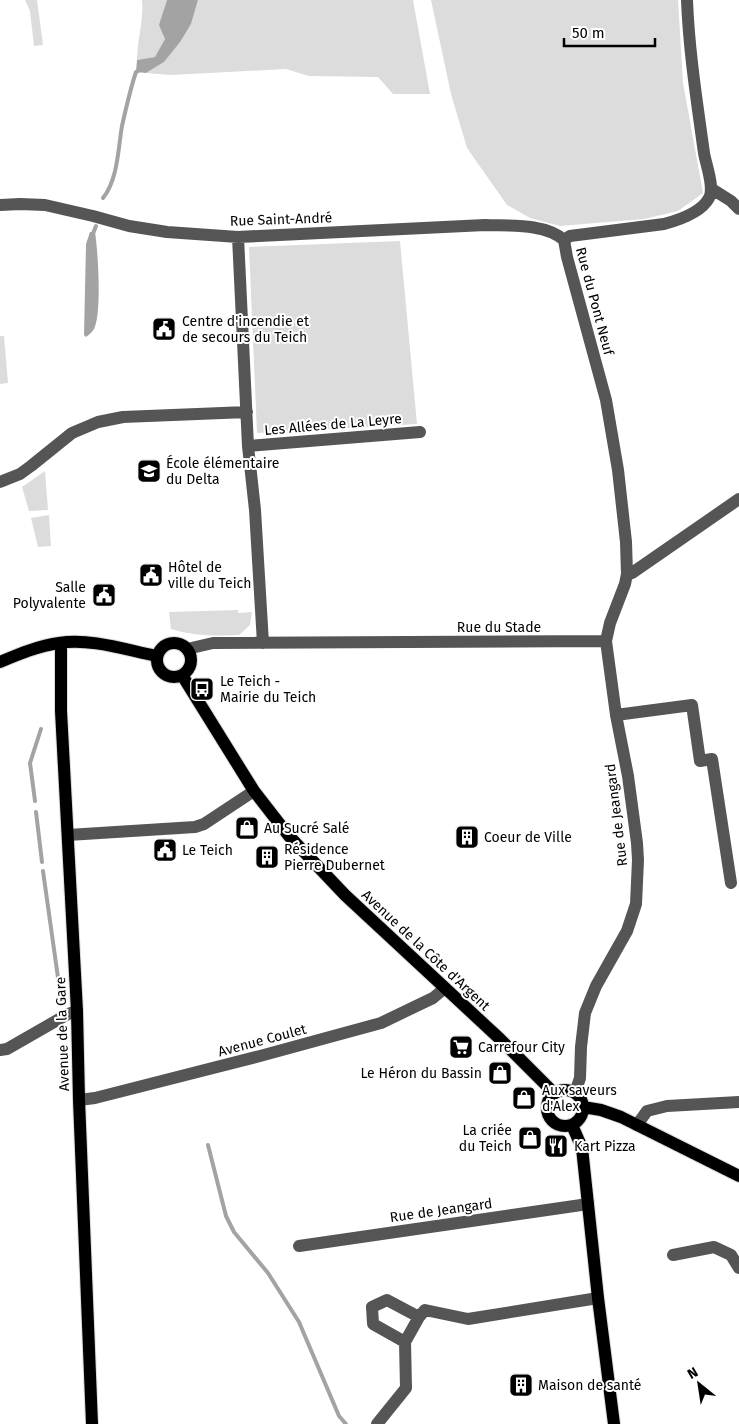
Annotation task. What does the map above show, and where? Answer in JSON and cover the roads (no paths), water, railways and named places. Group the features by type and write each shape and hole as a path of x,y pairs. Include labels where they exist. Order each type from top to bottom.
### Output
{"main road":[{"path":"0,662 30,650 61,643 95,644 158,656"},
{"name":"Avenue de la Gare","path":"61,643 61,711 77,1011 92,1424"},
{"path":"178,643 187,649 191,658 189,668 182,674 166,675 158,667 160,651 168,644 178,643"},
{"name":"Avenue de la Côte d'Argent","path":"182,674 254,791 275,820 345,895 506,1044 554,1094"},
{"path":"564,1090 575,1093 583,1107 580,1118 572,1125 556,1124 548,1115 547,1103 550,1098 564,1090"},
{"path":"583,1107 608,1112 739,1176"},
{"path":"572,1125 582,1148 614,1424"}],"street":[{"path":"687,0 690,50 706,167 712,189 732,201 739,209"},
{"name":"Rue du Pont Neuf","path":"627,574 618,470 606,400 564,240 570,236 664,224 685,218 701,207 710,197 712,189"},
{"name":"Rue Saint-André","path":"0,206 20,204 45,205 129,226 167,232 238,237 485,225 542,229 557,234 564,240"},
{"path":"238,237 248,446 255,510 263,642"},
{"path":"0,482 20,474 72,433 98,422 123,417 247,412"},
{"name":"Les Allées de La Leyre","path":"248,446 420,432"},
{"path":"606,641 610,623 627,574 632,573 689,535 739,499"},
{"name":"Rue du Stade","path":"187,649 213,643 263,642 606,641"},
{"name":"Rue de Jeangard","path":"575,1093 580,1078 585,1014 596,986 626,931 636,904 637,843 606,641"},
{"path":"616,715 692,705 700,761 712,759 731,883"},
{"path":"68,835 195,827 204,824 254,791"},
{"name":"Avenue Coulet","path":"79,1100 95,1098 260,1056 381,1023 433,998 445,988"},
{"path":"0,1050 77,1011"},
{"path":"637,1125 647,1111 667,1106 739,1102"},
{"name":"Rue de Jeangard","path":"299,1246 588,1204"},
{"path":"673,1255 714,1247 731,1255 739,1268"},
{"path":"377,1424 406,1388 404,1342 425,1310 468,1319 598,1298"},
{"path":"404,1342 373,1324 372,1307 387,1300 419,1318"}],"waterway":[{"path":"103,198 115,173 128,99 136,72 140,70"},
{"path":"92,236 96,226"},
{"path":"35,801 30,763 41,729"},
{"path":"36,812 42,862"},
{"path":"43,871 60,992"},
{"path":"208,1145 226,1216 234,1232 268,1273 299,1322 339,1416 346,1424"}],"place":[{"name":"Centre d'incendie et de secours du Teich","path":"164,329"},
{"name":"École élémentaire du Delta","path":"149,471"},
{"name":"Hôtel de ville du Teich","path":"151,575"},
{"name":"Salle Polyvalente","path":"104,595"},
{"name":"Le Teich - Mairie du Teich","path":"202,689"},
{"name":"Au Sucré Salé","path":"247,828"},
{"name":"Coeur de Ville","path":"467,837"},
{"name":"Le Teich","path":"165,850"},
{"name":"Résidence Pierre Dubernet","path":"267,857"},
{"name":"Carrefour City","path":"461,1047"},
{"name":"Le Héron du Bassin","path":"500,1073"},
{"name":"Aux saveurs d'Alex","path":"524,1098"},
{"name":"La criée du Teich","path":"530,1138"},
{"name":"Kart Pizza","path":"556,1146"},
{"name":"Maison de santé","path":"521,1385"}]}
